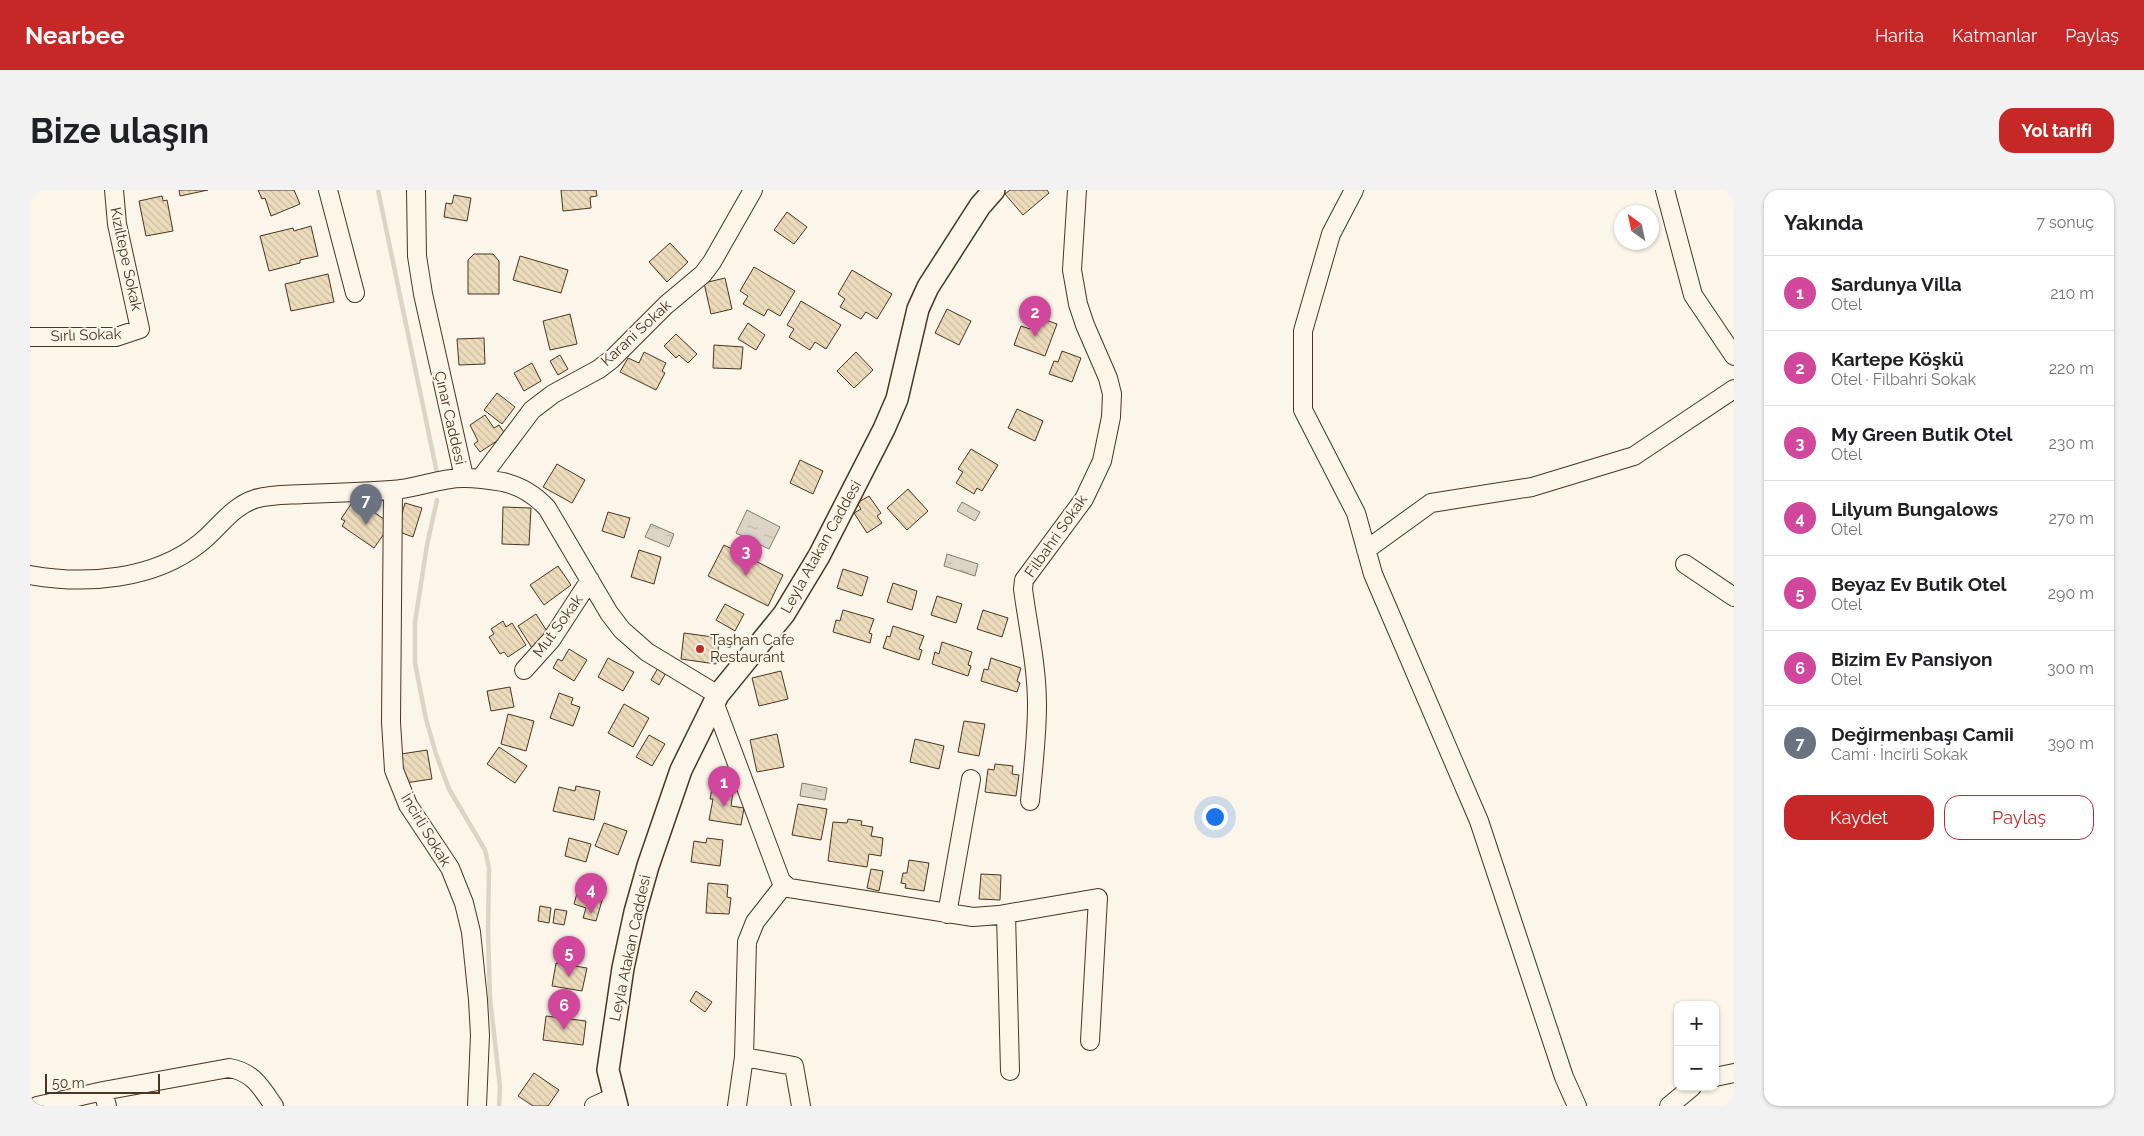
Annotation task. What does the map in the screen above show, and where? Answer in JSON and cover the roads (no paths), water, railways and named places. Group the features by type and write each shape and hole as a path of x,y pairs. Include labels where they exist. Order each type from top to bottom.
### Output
{"main road":[{"name":"Leyla Atakan Caddesi","path":"615,1101 608,1070 623,968 635,912 648,866 675,787 716,698 784,614 820,556 894,406 918,309 928,287 980,206 994,190"}],"street":[{"name":"Kızıltepe Sokak","path":"114,190 117,224 140,329"},
{"path":"328,190 355,293"},
{"name":"Çınar Caddesi","path":"416,190 418,256 423,294 472,478 503,482 524,489 538,498 555,519 614,620 633,642 716,698"},
{"name":"Karani Sokak","path":"472,478 532,410 553,394 599,369 612,359 666,305 703,274 712,262 753,190"},
{"name":"Filbahri Sokak","path":"1030,801 1037,702 1033,656 1023,589 1024,580 1084,499 1102,461 1112,417 1112,394 1108,378 1083,318 1072,270 1077,190"},
{"path":"1354,190 1331,234 1302,331 1303,410 1356,513 1373,574 1479,821 1564,1077 1577,1106"},
{"path":"1665,190 1693,295 1734,356"},
{"name":"Sırlı Sokak","path":"30,337 116,337 140,329"},
{"path":"1366,550 1431,503 1532,487 1634,456 1734,389"},
{"path":"30,575 69,580 89,580 148,569 188,552 242,505 267,496 393,490 472,478"},
{"name":"İncirli Sokak","path":"393,490 391,738 394,770 403,796 450,868 464,903 471,932 478,1000 480,1035 477,1106"},
{"path":"1685,564 1734,597"},
{"name":"Mut Sokak","path":"524,670 551,640 590,580"},
{"path":"716,698 781,881 789,888 973,917 1006,914 1098,898 1090,1041"},
{"path":"948,914 971,779"},
{"path":"737,1106 744,1057 747,942 755,922 784,885"},
{"path":"1006,914 1010,1071"},
{"path":"744,1057 794,1066 801,1106"},
{"path":"37,1106 105,1098 229,1068 251,1076 260,1084 274,1106"},
{"path":"1669,1106 1687,1091"},
{"path":"594,1106 615,1101"}],"water":[{"path":"962,502 980,512 975,521 957,511"},
{"path":"747,510 780,527 769,549 736,533"},
{"path":"651,524 674,534 669,547 645,537"},
{"path":"947,554 978,564 975,576 944,566"},
{"path":"802,783 827,788 825,800 800,796"}],"waterway":[{"path":"378,190 437,473"},
{"path":"437,500 427,545 415,622 415,663 426,719 436,754 449,789 485,850 489,868 490,998 500,1087 499,1106"}],"place":[{"name":"Kartepe Köşkü","path":"1035,337"},
{"name":"Değirmenbaşı Camii","path":"366,525"},
{"name":"My Green Butik Otel","path":"746,576"},
{"name":"Taşhan Cafe Restaurant","path":"700,649"},
{"name":"Sardunya Villa","path":"724,807"},
{"name":"Lilyum Bungalows","path":"591,914"},
{"name":"Beyaz Ev Butik Otel","path":"569,977"},
{"name":"Bizim Ev Pansiyon","path":"564,1030"}]}
